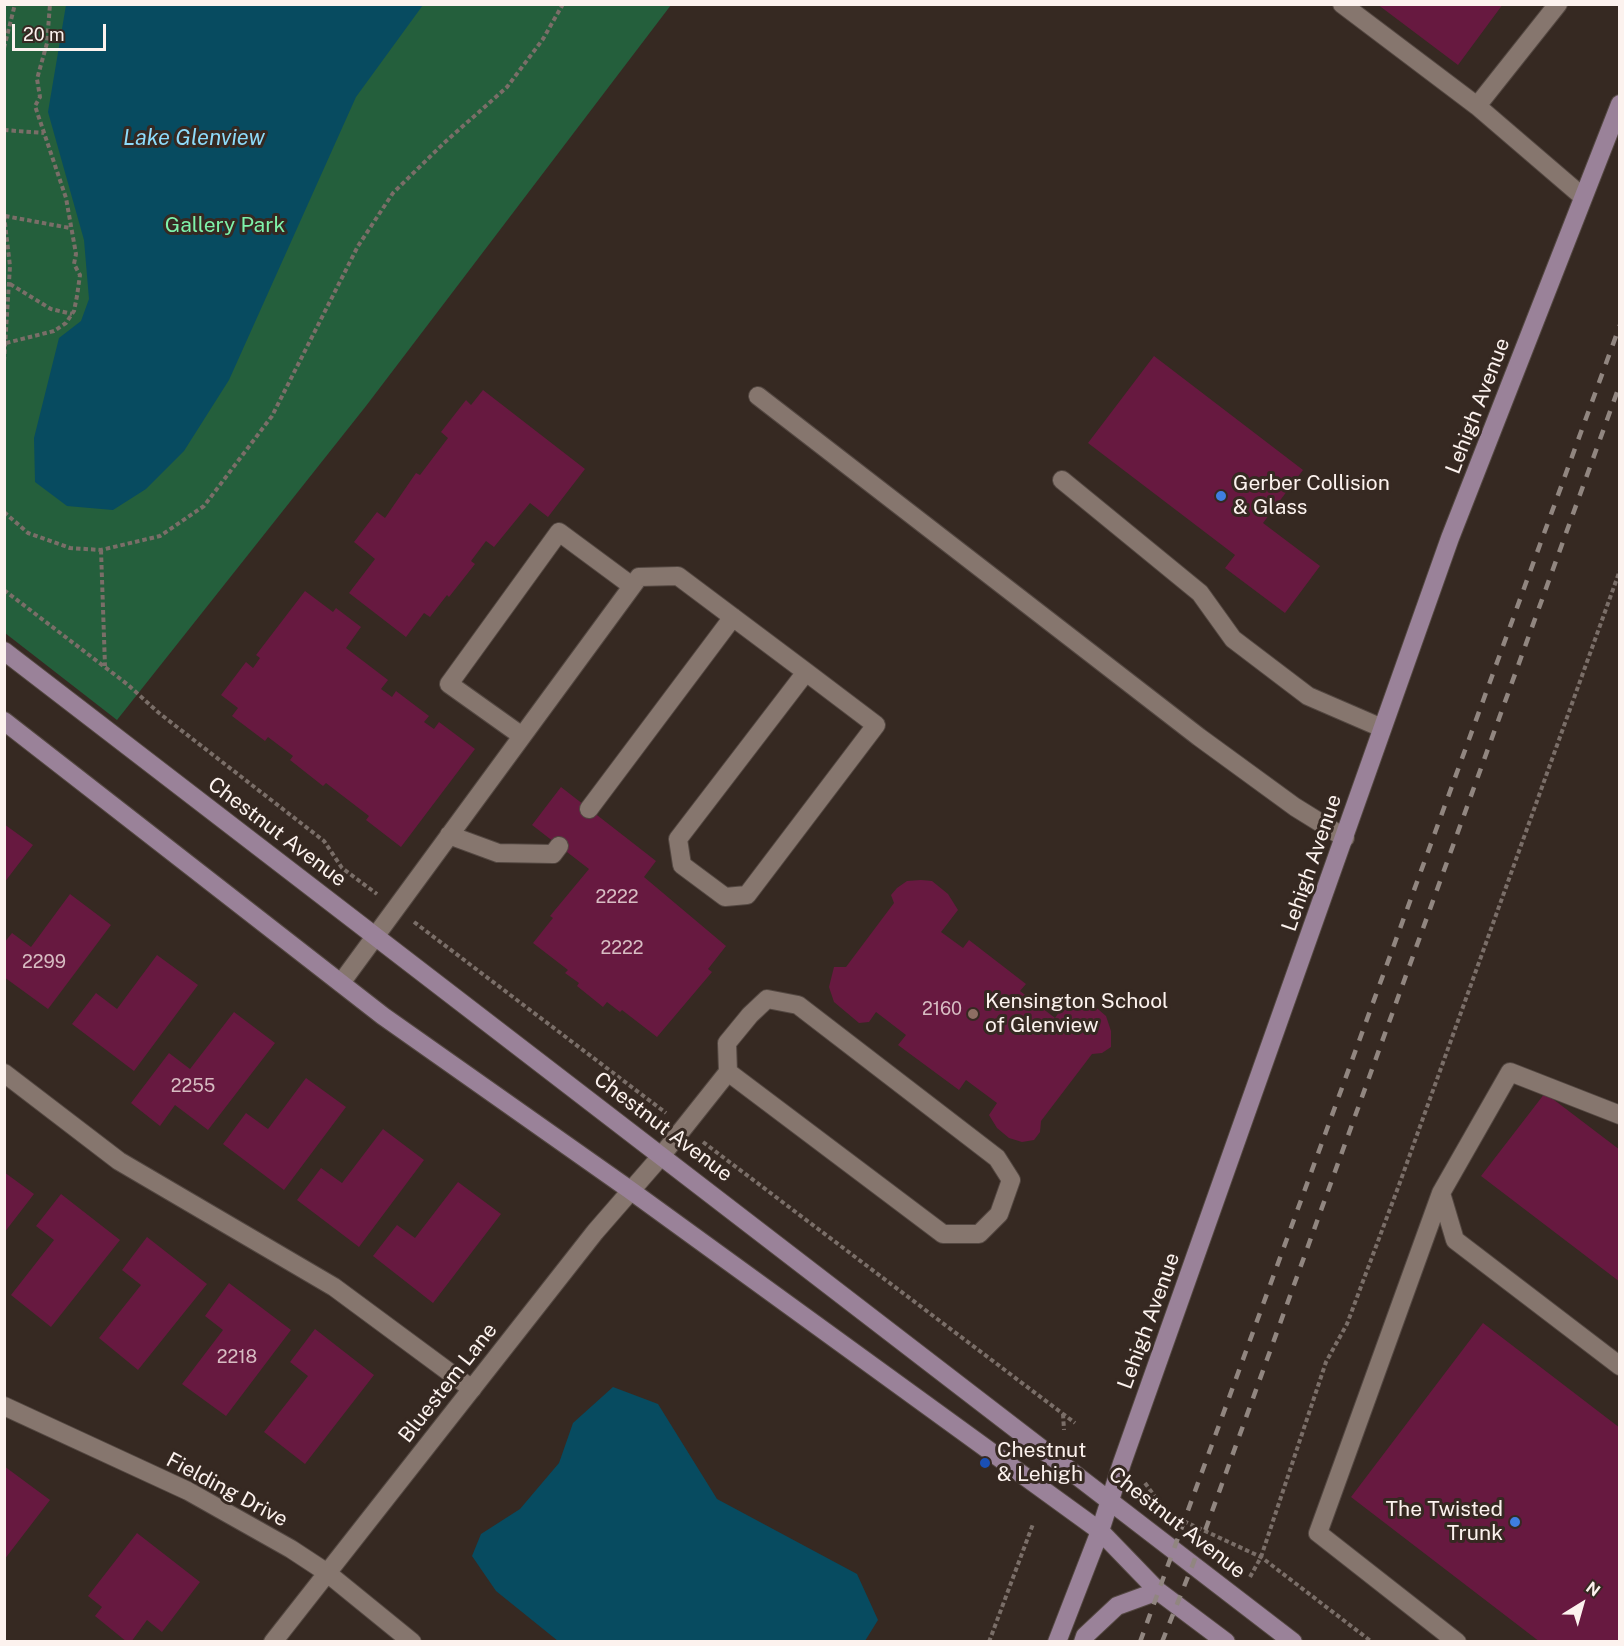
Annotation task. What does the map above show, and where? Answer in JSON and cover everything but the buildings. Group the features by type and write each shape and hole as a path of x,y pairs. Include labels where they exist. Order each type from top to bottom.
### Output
{"street":[{"path":"1342,4 1477,106 1583,197"},
{"path":"1477,106 1558,4"},
{"name":"Lehigh Avenue","path":"1057,1641 1100,1531 1450,538 1620,104"},
{"path":"758,396 1199,737 1295,807 1345,838"},
{"path":"1062,480 1200,593 1233,639 1308,696 1382,728"},
{"path":"522,736 449,684 559,532 632,586"},
{"path":"341,983 639,577 678,576 733,617 806,672 876,725 747,895 725,897 682,864 678,839 806,672"},
{"path":"589,809 733,617"},
{"name":"Chestnut Avenue","path":"4,651 1110,1498 1293,1641"},
{"path":"4,721 383,1016 630,1190 1100,1531 1158,1591 1226,1641"},
{"path":"449,835 498,853 553,854 559,846"},
{"path":"767,999 798,1005 997,1158 1011,1180 999,1214 979,1234 944,1234 728,1072 727,1043 750,1015 767,999"},
{"name":"Bluestem Lane","path":"273,1641 630,1190 662,1155 728,1072"},
{"path":"1457,1641 1318,1533 1441,1193 1510,1072 1620,1116"},
{"path":"4,1073 119,1161 333,1287 472,1389"},
{"path":"1441,1193 1455,1240 1620,1366"},
{"name":"Fielding Drive","path":"4,1406 188,1491 326,1572 412,1641"},
{"path":"1083,1641 1117,1606 1158,1591"}],"path":[{"path":"4,48 15,4"},
{"path":"6,343 54,331 66,323 74,311 80,275 74,264 76,254 66,198 35,106 40,97 37,79 47,43 50,4"},
{"path":"4,512 28,533 70,548 101,550 160,536 204,506 272,416 358,246 393,193 507,87 543,39 563,4"},
{"path":"4,130 44,133"},
{"path":"4,362 10,284 5,216 70,228"},
{"path":"10,284 51,309 72,314"},
{"path":"101,550 105,667"},
{"path":"1246,1584 1261,1557 1326,1362 1347,1324 1399,1185 1620,570"},
{"path":"4,590 324,841 342,868 1076,1423"},
{"path":"1063,1414 1064,1430"},
{"path":"1145,1483 1169,1515 1261,1557 1372,1641"},
{"path":"989,1641 1033,1524"}],"green space":[{"name":"Gallery Park","path":"4,5 671,5 366,406 117,720 5,633"}],"water":[{"name":"Lake Glenview","path":"66,5 423,5 356,97 229,380 184,451 146,489 113,510 67,506 35,482 34,438 59,338 81,321 89,299 84,240 48,112"},
{"path":"613,1387 658,1404 717,1499 857,1574 878,1620 865,1641 558,1641 496,1591 472,1556 481,1534 520,1509 559,1463 573,1423"}],"railway":[{"path":"1140,1642 1620,325"},
{"path":"1162,1642 1193,1564 1620,384"}],"place":[{"name":"Gerber Collision & Glass","path":"1221,496"},
{"name":"Kensington School of Glenview","path":"973,1014"},
{"name":"Chestnut & Lehigh","path":"985,1463"},
{"name":"The Twisted Trunk","path":"1515,1522"}]}
